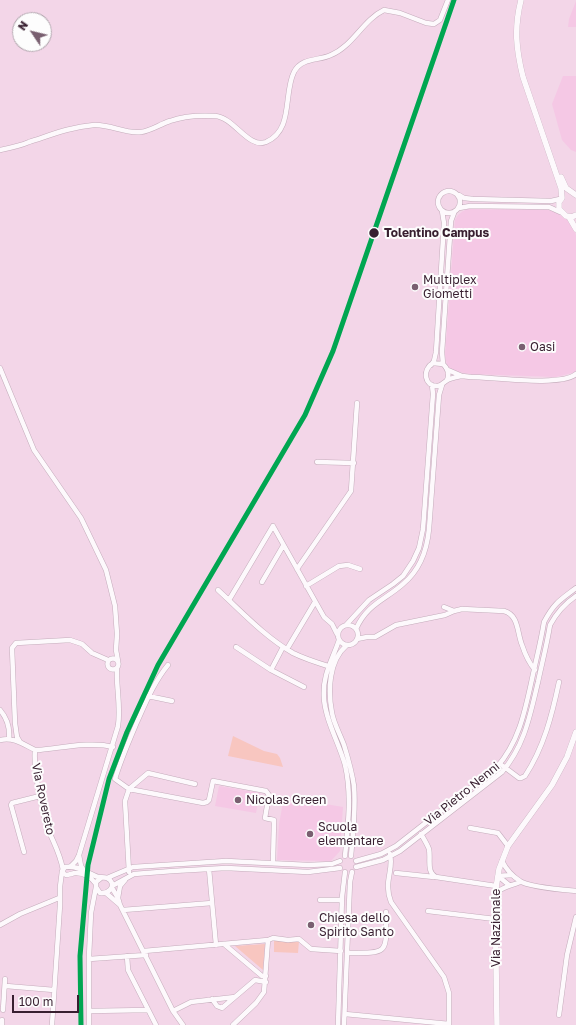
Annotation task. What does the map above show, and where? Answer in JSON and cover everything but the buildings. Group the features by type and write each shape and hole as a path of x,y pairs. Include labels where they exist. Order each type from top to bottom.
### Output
{"main road":[{"path":"521,0 516,31 519,61 523,77 552,157 561,188 559,206 561,212 569,217 576,229"},
{"path":"552,157 566,188 575,195"},
{"path":"561,198 567,194 575,195"},
{"path":"569,217 576,215"},
{"name":"Via Nazionale","path":"497,1025 495,894 502,861 508,846 552,785 567,757 576,732"}],"street":[{"path":"0,150 29,143 58,132 84,126 96,125 130,132 142,132 186,116 202,115 217,116 226,120 250,140 258,143 265,143 274,138 281,128 286,116 291,82 298,66 312,60 331,56 373,17 384,10 400,13 426,23 434,24 440,20 448,0"},
{"path":"337,634 340,628 345,625 369,600 403,576 413,562 419,548 424,521 433,394 432,384 426,376 426,370 434,360 436,352 444,223 442,211 438,204 441,194 447,191 453,191 464,198 473,199 551,201 561,198"},
{"path":"459,195 461,202 459,208 454,213 452,221 442,352 443,364 448,370 462,376 531,381 562,379 575,375"},
{"path":"459,208 470,206 549,207 561,212"},
{"path":"442,211 448,214 454,213"},
{"path":"431,365 437,363 443,364"},
{"path":"0,368 34,450 81,518 106,572 115,606 117,634 116,650 119,665 117,668 116,679 119,718 113,747 79,855 70,867"},
{"path":"447,380 448,370"},
{"path":"357,639 356,630 361,619 375,604 398,589 407,581 417,569 426,549 429,529 439,395 442,385 447,380 462,376"},
{"path":"432,384 442,385"},
{"path":"297,569 351,491 357,403"},
{"path":"317,462 354,464"},
{"path":"229,600 272,526 324,618 332,624 339,640 343,644 353,644 357,639 375,637 396,625 444,615 454,611 487,610 508,612 512,615 517,625 521,644 534,670 540,671"},
{"path":"262,582 284,546"},
{"path":"306,586 339,566 348,565 360,569"},
{"path":"567,594 576,584"},
{"name":"Via Pietro Nenni","path":"356,861 388,851 500,764 516,739 523,718 544,622 551,609 561,598 576,588"},
{"path":"218,590 264,632 285,648 304,658 330,667"},
{"name":"Via Pietro Nenni","path":"356,867 383,860 400,851 505,768 522,741 530,719 550,625 556,612 566,602 576,596"},
{"path":"271,670 315,602"},
{"path":"444,607 454,611"},
{"path":"332,624 352,626 367,637"},
{"path":"20,742 17,737 15,723 12,648 16,643 70,640 82,644 92,653 109,660 116,659 118,662"},
{"path":"52,1025 60,887 65,867 83,869 101,878 107,878 133,867 208,862 332,864 340,861 345,856 348,819 348,786 345,766 327,715 324,698 324,688 339,640"},
{"path":"541,641 547,642"},
{"path":"347,645 330,667 330,698 332,715 350,766 354,786 354,819 351,856"},
{"path":"236,647 271,670 304,687"},
{"path":"116,650 109,660 108,666 112,669 116,679"},
{"path":"168,665 160,675 148,696 120,763 115,779 129,789 203,803 209,800 213,781 266,791 268,793 265,818 274,820 274,864"},
{"path":"112,669 117,668"},
{"path":"500,764 519,778 525,776 532,766 547,730 559,682"},
{"path":"148,696 172,701"},
{"path":"0,710 5,717 10,732 9,739"},
{"path":"5,717 15,723"},
{"path":"7,724 11,725 15,723"},
{"path":"0,740 9,739 20,742 35,750 101,745 113,747"},
{"name":"Via Rovereto","path":"35,750 35,767 40,796 47,826 61,857 63,871"},
{"path":"129,876 125,801 129,789 148,773 195,784"},
{"path":"24,852 11,805 12,803 40,796"},
{"path":"348,819 354,819"},
{"path":"470,828 498,833 508,846"},
{"path":"421,834 429,849 430,872 436,877"},
{"path":"345,1014 449,1024 449,993 444,977 388,894 387,881 390,857 388,851"},
{"path":"79,855 83,869"},
{"path":"344,1025 350,882 352,872 356,867 356,861 351,856 345,856"},
{"path":"340,861 340,868"},
{"path":"502,861 512,875 520,882"},
{"path":"255,870 256,863"},
{"path":"94,900 134,874 208,869 308,872 340,868 345,872 352,872"},
{"path":"208,869 216,945"},
{"path":"63,871 64,874 68,876"},
{"path":"338,1025 342,900 345,872"},
{"path":"60,887 68,876 77,873 84,874 89,877 98,891 104,893 120,905"},
{"path":"396,873 496,886"},
{"path":"498,876 512,875"},
{"path":"118,898 120,886 129,876"},
{"path":"498,876 509,884"},
{"path":"89,1025 91,913 97,880 101,878"},
{"path":"107,878 111,881 120,905 173,1010 183,1025"},
{"path":"495,894 509,884 520,882 546,888 576,891"},
{"path":"0,925 20,914 60,898"},
{"path":"320,900 342,900"},
{"path":"123,910 212,903"},
{"path":"428,911 495,919"},
{"path":"347,954 376,953 383,950 386,944 386,912"},
{"path":"559,1016 567,955 576,917"},
{"path":"89,959 268,940 273,938 288,940 299,939 311,949 341,951"},
{"path":"233,1025 260,999 264,992 266,982 268,940"},
{"path":"224,944 262,976 266,976"},
{"path":"127,956 128,970 156,1025"},
{"path":"3,1010 6,986 5,979"},
{"path":"212,999 217,1006 222,1008 255,980 266,982"},
{"path":"6,986 54,990"},
{"path":"173,1010 191,1002 235,997"},
{"path":"89,1011 148,1010"}],"shaded area":[{"path":"576,1 576,27 568,27 569,19"},
{"path":"563,76 576,76 576,152 571,150 562,140 552,104"},
{"path":"468,209 548,210 556,212 569,221 572,225 576,235 576,372 556,377 470,374 451,369 447,365 445,355 455,220 458,215"},
{"path":"233,736 264,751 277,754 283,767 228,756"},
{"name":"Nicolas Green","path":"219,786 260,793 256,813 215,806"},
{"name":"Scuola elementare","path":"284,797 343,807 340,851 331,861 277,860 279,824"},
{"path":"274,940 299,941 298,953 274,952"},
{"path":"265,944 263,970 235,946"}],"transit line":[{"path":"81,1025 80,956 88,865 109,779 127,732 158,665 305,415 333,351 454,0"}],"place":[{"name":"Tolentino Campus","path":"374,233"},
{"name":"Multiplex Giometti","path":"415,287"},
{"name":"Oasi","path":"522,347"},
{"name":"Nicolas Green","path":"238,800"},
{"name":"Scuola elementare","path":"310,834"},
{"name":"Chiesa dello Spirito Santo","path":"311,925"}]}
